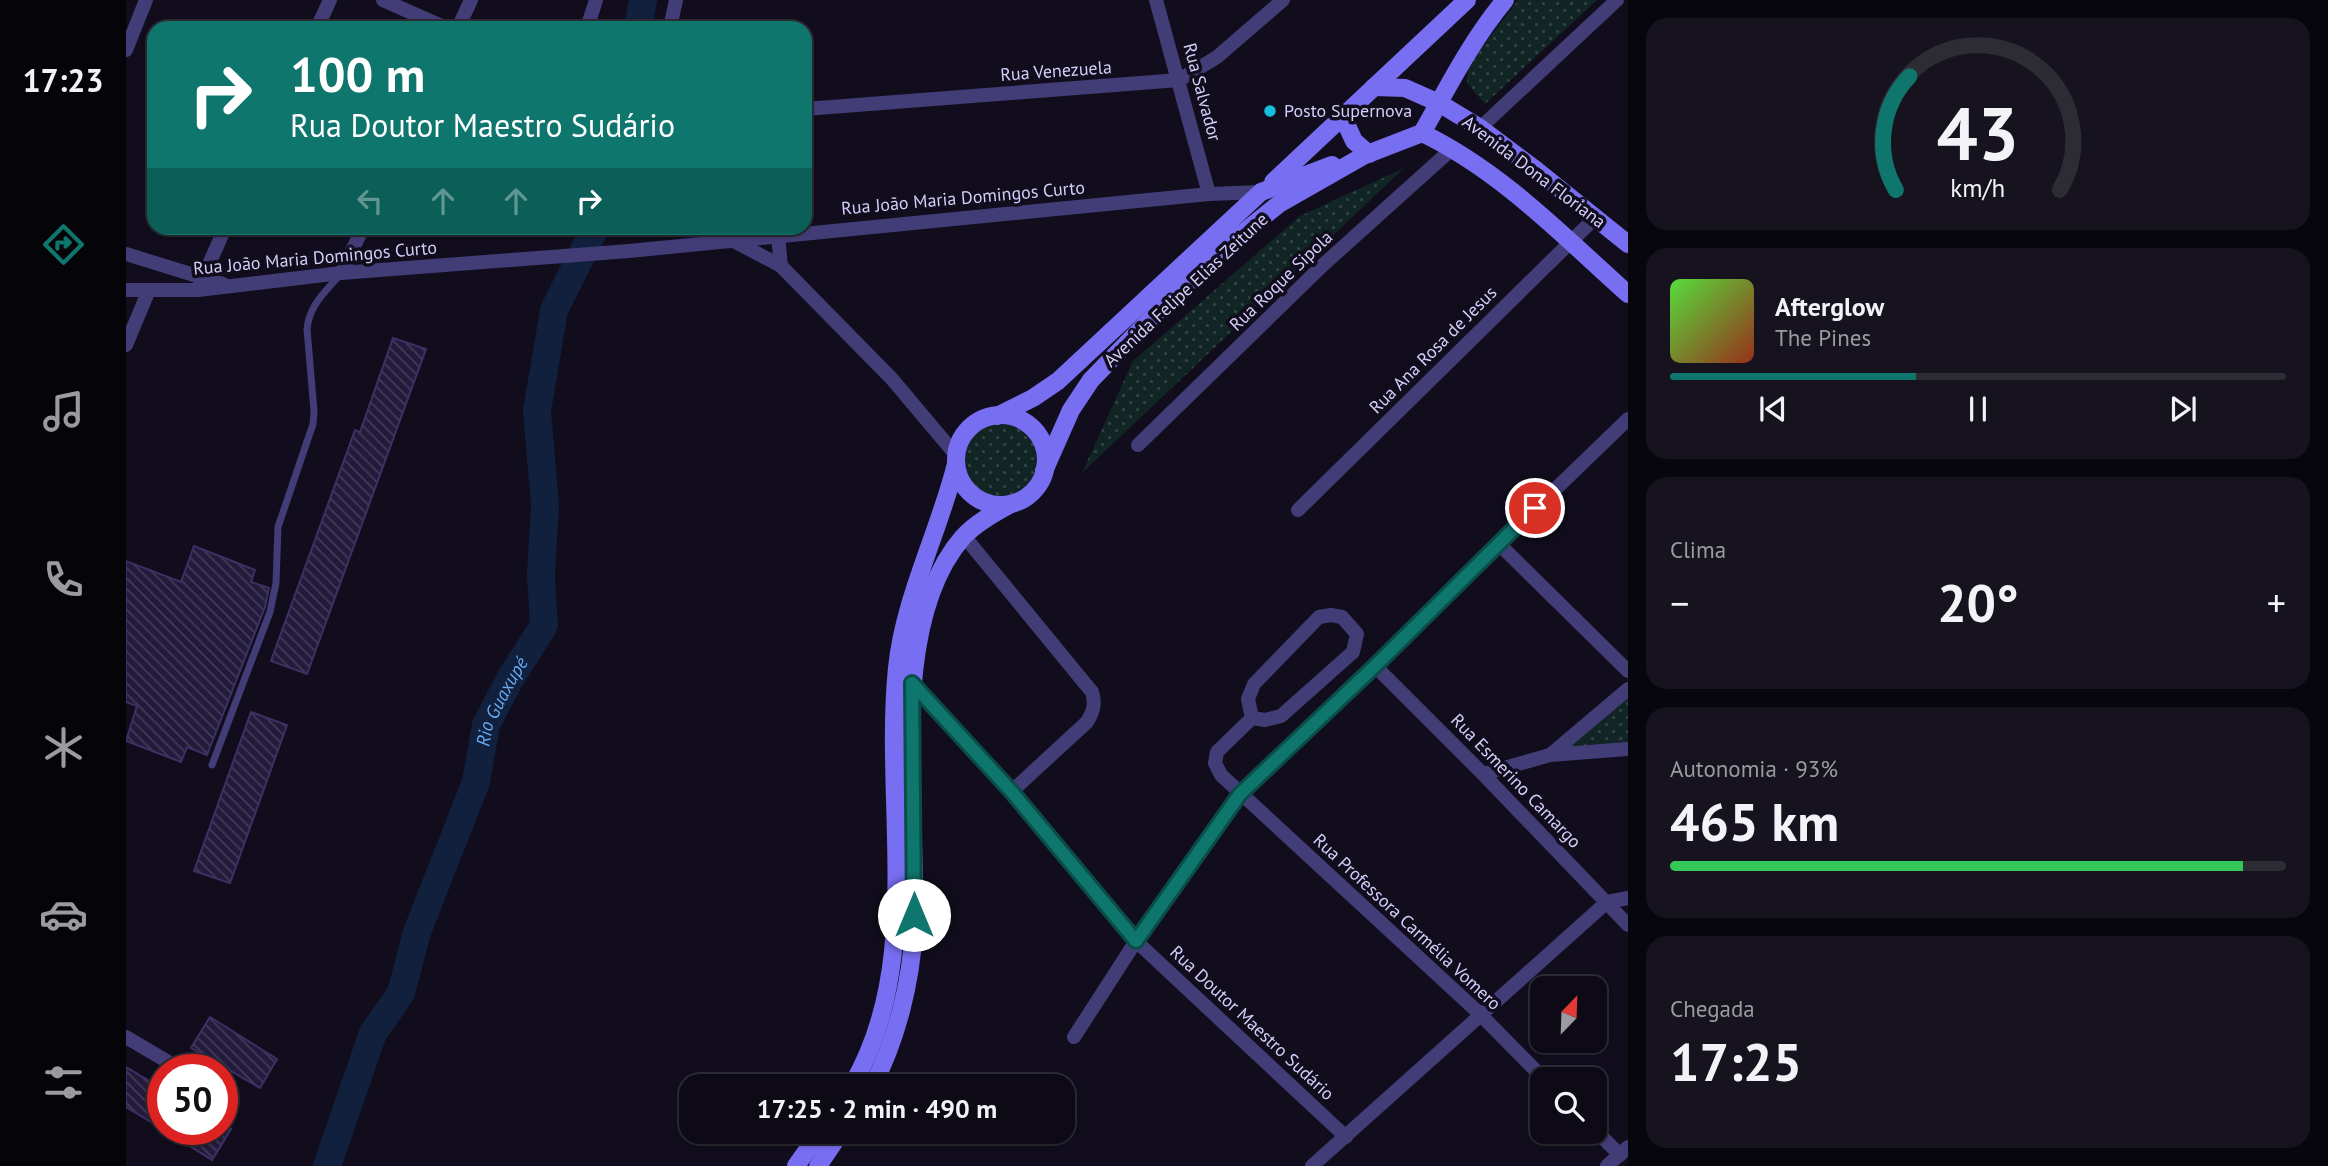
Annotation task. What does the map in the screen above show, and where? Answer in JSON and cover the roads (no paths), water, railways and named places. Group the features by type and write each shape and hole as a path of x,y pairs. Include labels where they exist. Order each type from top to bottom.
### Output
{"main road":[{"name":"Avenida Felipe Elias Zeitune","path":"997,416 1033,398 1058,381 1467,0"},
{"path":"1422,133 1478,36 1505,0"},
{"name":"Avenida Dona Floriana","path":"1374,87 1405,88 1439,103 1480,128 1628,244"},
{"path":"1261,192 1367,154 1354,141 1343,117"},
{"name":"Avenida Felipe Elias Zeitune","path":"1044,471 1079,396 1127,341 1260,218 1279,204 1367,154 1422,133"},
{"name":"Avenida Dona Floriana","path":"1422,133 1452,148 1503,184 1628,294"},
{"path":"858,1074 867,1059 882,1013 893,959 897,670 915,591 948,495 963,436 987,418 997,416 1018,419 1035,432 1044,450 1044,471 1028,496 986,517 964,536 947,561 929,603 915,655 912,683 915,900 911,961 902,1006 878,1074"},
{"path":"956,459 962,482 975,496 992,504 1011,504"},
{"path":"796,1166 812,1144"},
{"path":"818,1166 833,1144"}],"street":[{"path":"126,50 146,0"},
{"path":"320,21 330,0"},
{"path":"383,0 430,21"},
{"path":"461,21 471,0"},
{"path":"589,21 596,0"},
{"path":"672,21 676,0"},
{"name":"Rua Salvador","path":"1156,0 1209,194"},
{"name":"Rua Venezuela","path":"812,108 1179,80 1217,57 1283,0"},
{"path":"1480,128 1617,0"},
{"name":"Rua Roque Sipola","path":"1138,445 1323,265 1452,148"},
{"name":"Rua João Maria Domingos Curto","path":"812,232 1209,194 1261,192"},
{"name":"Rua Ana Rosa de Jesus","path":"1298,510 1595,218"},
{"path":"126,254 200,284 222,235"},
{"path":"341,273 360,235"},
{"path":"778,235 781,266"},
{"name":"Rua João Maria Domingos Curto","path":"126,290 200,284 227,286 341,273 629,251 778,235"},
{"path":"732,240 781,266 892,379 956,459"},
{"path":"126,345 149,290"},
{"path":"1074,1037 1136,941 1240,794 1628,419"},
{"path":"964,536 1092,692 1094,699 1093,713 1087,722 1012,792"},
{"path":"1498,543 1628,671"},
{"path":"1320,617 1342,617 1351,624 1357,634 1353,652 1282,716 1265,720 1251,718 1248,699 1254,684 1320,617"},
{"name":"Rua Esmerino Camargo","path":"1375,666 1628,925"},
{"name":"Rua Doutor Maestro Sudário","path":"897,670 1012,792 1136,941 1346,1136"},
{"path":"1550,755 1628,689"},
{"name":"Rua Professora Carmélia Vomero","path":"1251,718 1217,752 1214,758 1221,775 1480,1014 1532,1067"},
{"path":"1483,774 1550,755 1628,749"},
{"path":"1312,1166 1607,902 1628,898"},
{"path":"126,1037 155,1054"},
{"path":"1607,1139 1624,1151 1607,1166"}],"lane":[{"path":"212,765 275,596 278,527 313,424 308,317 341,273"}],"waterway":[{"name":"Rio Guaxupé","path":"639,21 643,0"},
{"name":"Rio Guaxupé","path":"327,1166 373,1033 401,993 417,932 476,782 486,725 510,679 544,625 541,576 545,504 537,411 554,310 592,235"}],"place":[{"name":"Posto Supernova","path":"1270,111"}]}
